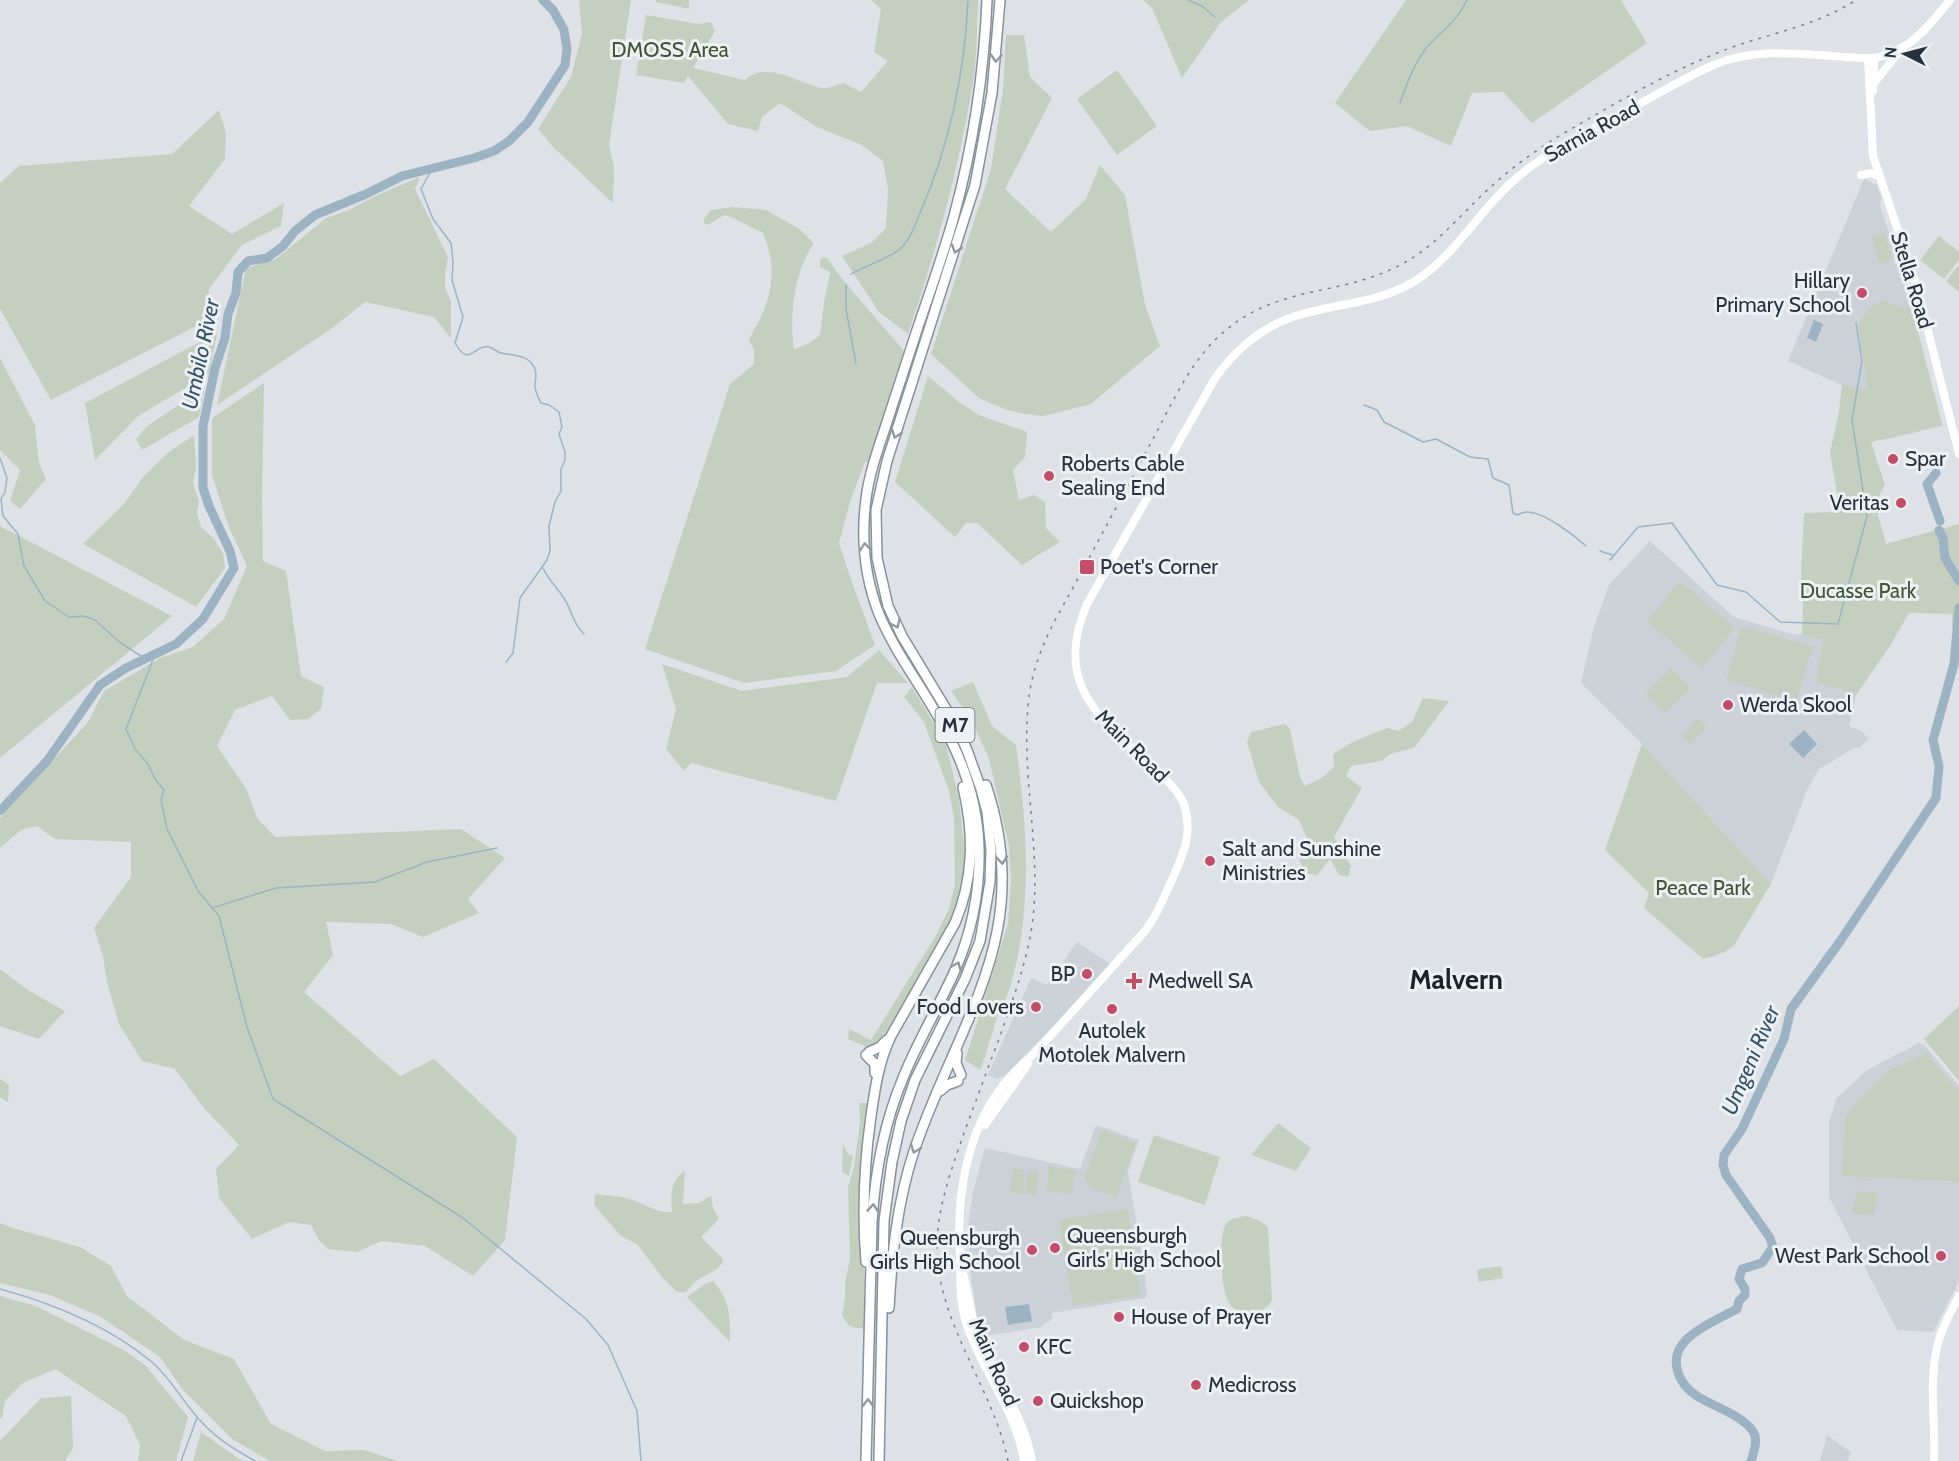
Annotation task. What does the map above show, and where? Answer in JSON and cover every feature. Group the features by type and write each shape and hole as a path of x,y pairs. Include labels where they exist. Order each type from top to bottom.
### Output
{"highway":[{"name":"M7","path":"866,1461 874,1191 885,1132 901,1081 965,945 974,908 979,846 976,819 967,779 958,756 939,718 894,645 880,617 868,571 864,521 866,495 873,465 942,255 964,174 982,64 987,0"},
{"name":"M7","path":"880,1461 884,1221 892,1162 901,1121 915,1080 977,950 986,913 990,882 989,831 981,789 967,750 936,691 902,636 888,606 877,558 876,510 887,461 975,185 992,93 1000,0"},
{"path":"880,1461 894,1235 899,1204 909,1167 982,987 994,948 1002,901 1003,872 997,825 983,777 953,712 936,691"},
{"path":"870,1303 863,1226 863,1183 882,1055 955,923 963,905 968,884 972,840 958,756"},
{"path":"876,1085 874,1064 868,1054 880,1047 891,1036"},
{"path":"936,1097 947,1085 960,1078 956,1063 959,1045"}],"main road":[{"name":"Sarnia Road","path":"1260,333 1289,318 1377,298 1414,281 1436,265 1498,195 1533,164 1575,138 1713,66 1742,56 1765,52 1871,58 1888,55 1903,48 1921,34 1950,0"},
{"path":"1874,83 1903,48"},
{"name":"Stella Road","path":"1870,107 1874,83 1871,58"},
{"name":"Stella Road","path":"1871,58 1872,149 1917,287 1959,454"},
{"path":"1861,175 1870,173 1879,176"},
{"name":"Main Road","path":"1024,1461 1014,1424 978,1354 965,1319 959,1289 961,1192 972,1150 995,1110 1036,1052 1153,920 1182,859 1188,834 1186,810 1178,793 1089,704 1082,689 1075,658 1077,632 1081,617 1214,380 1240,350 1260,333"},
{"name":"Main Road","path":"960,1263 978,1336 1018,1415 1026,1434 1032,1461"},
{"path":"1932,1461 1933,1372 1936,1351 1941,1332 1959,1296"},
{"path":"1934,1440 1940,1461"}],"shaded area":[{"name":"Hillary Primary School","path":"1864,179 1877,185 1881,197 1880,206 1896,253 1894,262 1900,268 1943,426 1880,440 1868,391 1842,385 1788,361"},
{"name":"Werda Skool","path":"1650,541 1734,617 1788,633 1823,638 1817,682 1856,695 1849,726 1861,731 1869,739 1859,748 1854,748 1819,769 1807,790 1771,884 1642,744 1581,683 1593,630 1609,585"},
{"path":"1077,942 1113,966 1004,1076 997,1079 988,1075 1031,978 1047,985"},
{"path":"1919,1043 1924,1045 1959,1086 1959,1281 1933,1332 1897,1330 1829,1197 1829,1121 1837,1098 1867,1070"},
{"name":"Queensburgh Girls' High School","path":"1096,1125 1139,1140 1128,1171 1145,1275 1147,1293 1145,1298 1052,1313 1052,1319 1041,1327 985,1336 977,1316 970,1269 968,1227 973,1192 985,1148 1080,1169"},
{"path":"1827,1435 1852,1453 1848,1457 1849,1461 1820,1461"}],"green space":[{"path":"579,0 631,0 609,145 614,167 613,203 554,148 538,129 571,77 582,33"},
{"path":"656,0 689,0 689,9 656,2"},
{"name":"DMOSS Area","path":"871,0 978,0 974,72 961,146 937,241 908,334 879,312 842,256 871,243 886,228 888,189 883,161 862,145 817,127 780,103 762,117 758,131 728,124 688,76 684,83 636,75 646,15 699,24 711,22 715,31 693,68 745,80 754,74 773,72 821,88 844,83 861,92 888,61 874,52 881,9"},
{"path":"1143,0 1249,0 1221,22 1182,78 1152,8"},
{"path":"1406,0 1621,0 1647,43 1532,123 1503,92 1472,93 1451,146 1407,126 1370,131 1335,103"},
{"path":"1006,35 1024,35 1030,77 1052,98 1005,189 1051,232 1086,199 1100,165 1125,195 1145,305 1160,346 1091,404 1043,416 1004,409 979,398 931,354 991,169 1003,90"},
{"path":"1117,70 1157,126 1117,155 1077,99"},
{"path":"219,110 226,133 225,159 189,206 232,234 284,203 281,226 242,245 209,289 208,320 51,400 0,309 0,183 19,166 172,154"},
{"path":"420,177 415,189 448,257 445,289 451,301 451,338 434,317 365,302 331,329 217,405 246,268 276,259 326,218 349,210"},
{"path":"733,207 766,210 798,228 814,243 802,267 795,294 792,322 794,349 808,344 820,335 830,272 820,267 820,260 823,257 827,258 904,351 868,462 865,462 850,502 839,543 875,645 836,671 744,683 645,649 730,384 754,364 754,349 749,341 768,298 771,276 770,253 762,232 724,215 708,225 704,223 704,219 711,210"},
{"path":"1884,233 1893,258 1880,263 1871,237"},
{"path":"1939,236 1959,252 1959,260 1944,279 1920,260"},
{"path":"1959,265 1959,292 1946,281"},
{"name":"Ducasse Park","path":"1885,300 1899,307 1911,306 1942,425 1871,442 1885,485 1875,503 1886,544 1959,524 1959,630 1952,630 1952,614 1909,613 1890,646 1856,695 1816,682 1823,639 1802,635 1801,572 1804,513 1836,512 1837,493 1830,453 1842,385 1868,390 1858,324 1872,306"},
{"path":"217,333 209,374 138,416 95,460 85,403"},
{"path":"0,358 35,425 39,463 46,479 20,509 10,501 20,470 0,450"},
{"path":"928,376 959,402 979,415 1027,432 1025,457 1013,470 1019,500 1034,495 1045,502 1046,528 1060,542 1022,565 977,523 966,523 955,537 895,482"},
{"path":"264,383 263,561 286,571 301,676 324,687 321,709 308,719 290,720 272,696 235,710 217,746 247,790 257,818 275,837 461,829 505,858 468,899 479,913 423,937 391,924 326,922 333,955 304,992 400,1076 434,1059 517,1137 505,1240 473,1276 425,1246 381,1241 357,1252 328,1249 319,1240 311,1225 289,1222 252,1239 219,1198 216,1169 239,1145 203,1107 175,1069 142,1061 119,1024 94,928 131,877 131,842 55,839 37,826 21,830 0,848 0,818 88,722 104,691 160,658 193,647 224,619 247,566 228,525 212,475 212,418"},
{"path":"205,387 199,417 142,450 136,439 146,427"},
{"path":"194,435 196,467 193,483 199,501 197,513 201,527 214,539 223,553 225,568 196,607 83,544 124,504 143,477 169,452"},
{"path":"0,526 172,616 0,758"},
{"path":"1680,581 1735,628 1702,668 1647,621"},
{"path":"1742,626 1813,647 1796,701 1726,680"},
{"path":"879,650 908,683 877,683 836,801 691,763 684,771 666,749 676,709 662,664 742,691 847,677"},
{"path":"1671,668 1691,688 1665,713 1645,694"},
{"path":"973,682 992,726 1016,745 1023,804 1026,865 1023,925 1018,955 1010,988 997,1018 980,1070 965,1060 1008,924 1011,880 1009,846 989,759 971,719 951,691"},
{"path":"912,687 946,744 959,799 966,863 961,893 949,925 881,1041 867,1047 848,1039 849,1029 871,1040 935,937 949,909 955,884 954,818 949,791 924,722 904,697"},
{"path":"1423,698 1449,701 1414,748 1390,754 1382,761 1351,766 1346,776 1362,788 1334,837 1351,866 1348,877 1339,875 1330,859 1317,875 1305,873 1298,857 1308,841 1299,820 1278,807 1259,782 1247,742 1251,732 1285,724 1290,729 1300,777 1305,786 1322,778 1334,767 1333,754 1353,742 1387,728 1398,731 1412,722"},
{"path":"1698,718 1707,727 1690,744 1682,736"},
{"name":"Peace Park","path":"1642,744 1771,884 1735,944 1716,955 1703,959 1644,908 1649,893 1605,850"},
{"path":"0,969 28,990 65,1011 39,1039 0,1026"},
{"path":"1959,1006 1959,1081 1924,1039"},
{"path":"1926,1053 1959,1091 1959,1183 1842,1176 1845,1119 1851,1108 1889,1070"},
{"path":"0,1079 9,1085 8,1102 0,1097"},
{"path":"859,1103 870,1103 864,1260 864,1328 850,1326 842,1315 850,1259 848,1187 854,1167 860,1122"},
{"path":"1278,1123 1311,1148 1296,1171 1251,1155"},
{"path":"1102,1130 1136,1143 1117,1197 1093,1188 1085,1177"},
{"path":"1154,1135 1220,1157 1205,1205 1138,1182"},
{"path":"843,1145 848,1154 853,1156 849,1176 842,1172"},
{"path":"1049,1166 1075,1170 1072,1195 1046,1191"},
{"path":"1013,1168 1025,1170 1023,1194 1010,1193"},
{"path":"1028,1170 1039,1171 1036,1196 1025,1194"},
{"path":"685,1171 683,1204 699,1203 711,1196 713,1208 719,1219 701,1237 722,1258 723,1262 716,1270 697,1280 686,1292 677,1292 662,1277 637,1244 621,1236 594,1205 595,1194 630,1199 656,1210 672,1212 671,1195 674,1184"},
{"path":"1857,1191 1877,1194 1875,1215 1851,1213"},
{"path":"1128,1209 1141,1295 1073,1306 1059,1220"},
{"path":"1247,1216 1268,1227 1272,1300 1263,1309 1252,1313 1239,1311 1229,1303 1224,1288 1222,1264 1222,1240 1226,1224 1238,1217"},
{"path":"0,1223 80,1247 111,1266 127,1296 184,1340 234,1359 271,1424 325,1451 364,1450 398,1461 270,1461 232,1439 183,1390 160,1357 101,1317 50,1295 0,1283"},
{"path":"1501,1266 1503,1278 1479,1282 1477,1271 1479,1269"},
{"path":"713,1281 728,1309 730,1342 687,1297"},
{"path":"0,1296 36,1306 124,1350 145,1365 188,1417 176,1461 138,1461 140,1445 126,1416 55,1369 23,1383 5,1401 2,1418 0,1418"},
{"path":"71,1396 73,1448 65,1461 0,1461 0,1441 41,1398"},
{"path":"201,1432 238,1458 244,1461 193,1461"}],"water":[{"path":"1814,320 1823,324 1816,342 1807,338"},
{"path":"1804,730 1817,744 1803,758 1789,744"},
{"path":"1029,1304 1032,1321 1008,1325 1005,1307"}],"waterway":[{"name":"Umbilo River","path":"0,811 47,761 100,685 126,668 176,644 203,619 234,568 230,551 203,488 203,426 215,368 225,338 228,314 236,293 238,272 248,261 267,258 315,215 402,176 474,158 494,151 509,141 528,122 565,65 567,49 564,30 553,10 543,0"},
{"path":"851,274 896,252 907,241 914,227 939,162 954,109 963,54 968,0"},
{"path":"1188,0 1202,6 1215,17"},
{"path":"1400,103 1422,53 1454,20 1467,0"},
{"path":"432,169 421,189 433,219 451,243 452,280 463,317 455,343 460,351 468,355 489,347 501,353 520,356 528,360 535,369 535,385 541,403 559,412 562,427 559,434 565,460 561,469 561,491 555,502 549,526 550,551 547,560 520,598 513,653 506,662"},
{"path":"846,285 846,309 856,364"},
{"path":"1610,560 1638,527 1672,523 1717,585 1746,592 1780,622 1838,624 1867,516 1852,420 1862,361 1856,323"},
{"path":"1364,405 1377,410 1384,422 1423,442 1436,439 1470,457 1488,459 1493,478 1509,485 1513,513 1517,515 1526,512 1541,515 1566,530 1586,546"},
{"path":"0,458 7,478 5,492 1,499 3,516 18,534 24,566 45,601 69,617 84,616 95,620 118,641 144,658"},
{"name":"Umgeni River","path":"1936,473 1927,484 1940,521"},
{"name":"Umgeni River","path":"1939,530 1943,538 1945,558 1959,581"},
{"path":"1600,551 1612,555"},
{"path":"543,568 565,600 584,634"},
{"name":"Umgeni River","path":"1751,1461 1756,1441 1752,1430 1741,1419 1690,1391 1680,1378 1676,1363 1680,1348 1685,1341 1697,1331 1737,1309 1739,1301 1745,1295 1745,1289 1739,1279 1742,1269 1762,1263 1773,1247 1770,1238 1726,1175 1723,1165 1724,1155 1742,1129 1784,1039 1791,1009 1841,940 1936,798 1939,766 1933,740 1954,664 1959,608"},
{"path":"156,652 126,729 135,749 148,764 155,779 164,790 161,800 167,829 198,891 219,916 247,1027 273,1099 463,1218 586,1319 608,1345 637,1411 641,1461"},
{"path":"212,908 276,888 375,882 427,862 497,848"},
{"path":"0,1289 61,1309 100,1327 136,1350 159,1369 210,1431 255,1461"},
{"path":"181,1461 197,1418"}],"railway":[{"path":"1008,1461 991,1408 947,1306 940,1279 937,1251 939,1221 954,1162 1018,983 1032,926 1035,867 1028,778 1027,719 1034,672 1054,622 1181,387 1205,351 1237,322 1260,309 1283,300 1376,276 1400,265 1423,251 1522,161 1603,111 1698,61 1734,46 1823,17 1856,0"}],"place":[{"name":"Hillary Primary School","path":"1862,293"},
{"name":"Spar","path":"1893,459"},
{"name":"Roberts Cable Sealing End","path":"1049,476"},
{"name":"Veritas","path":"1901,503"},
{"name":"Poet's Corner","path":"1087,567"},
{"name":"Werda Skool","path":"1728,705"},
{"name":"Salt and Sunshine Ministries","path":"1210,861"},
{"name":"BP","path":"1087,974"},
{"name":"Medwell SA","path":"1134,981"},
{"name":"Food Lovers","path":"1036,1007"},
{"name":"Autolek Motolek Malvern","path":"1112,1009"},
{"name":"Queensburgh Girls' High School","path":"1055,1248"},
{"name":"Queensburgh Girls High School","path":"1032,1250"},
{"name":"West Park School","path":"1941,1256"},
{"name":"House of Prayer","path":"1119,1317"},
{"name":"KFC","path":"1024,1347"},
{"name":"Medicross","path":"1196,1385"},
{"name":"Quickshop","path":"1038,1401"}],"district":[{"name":"Malvern","path":"1456,980"}]}
